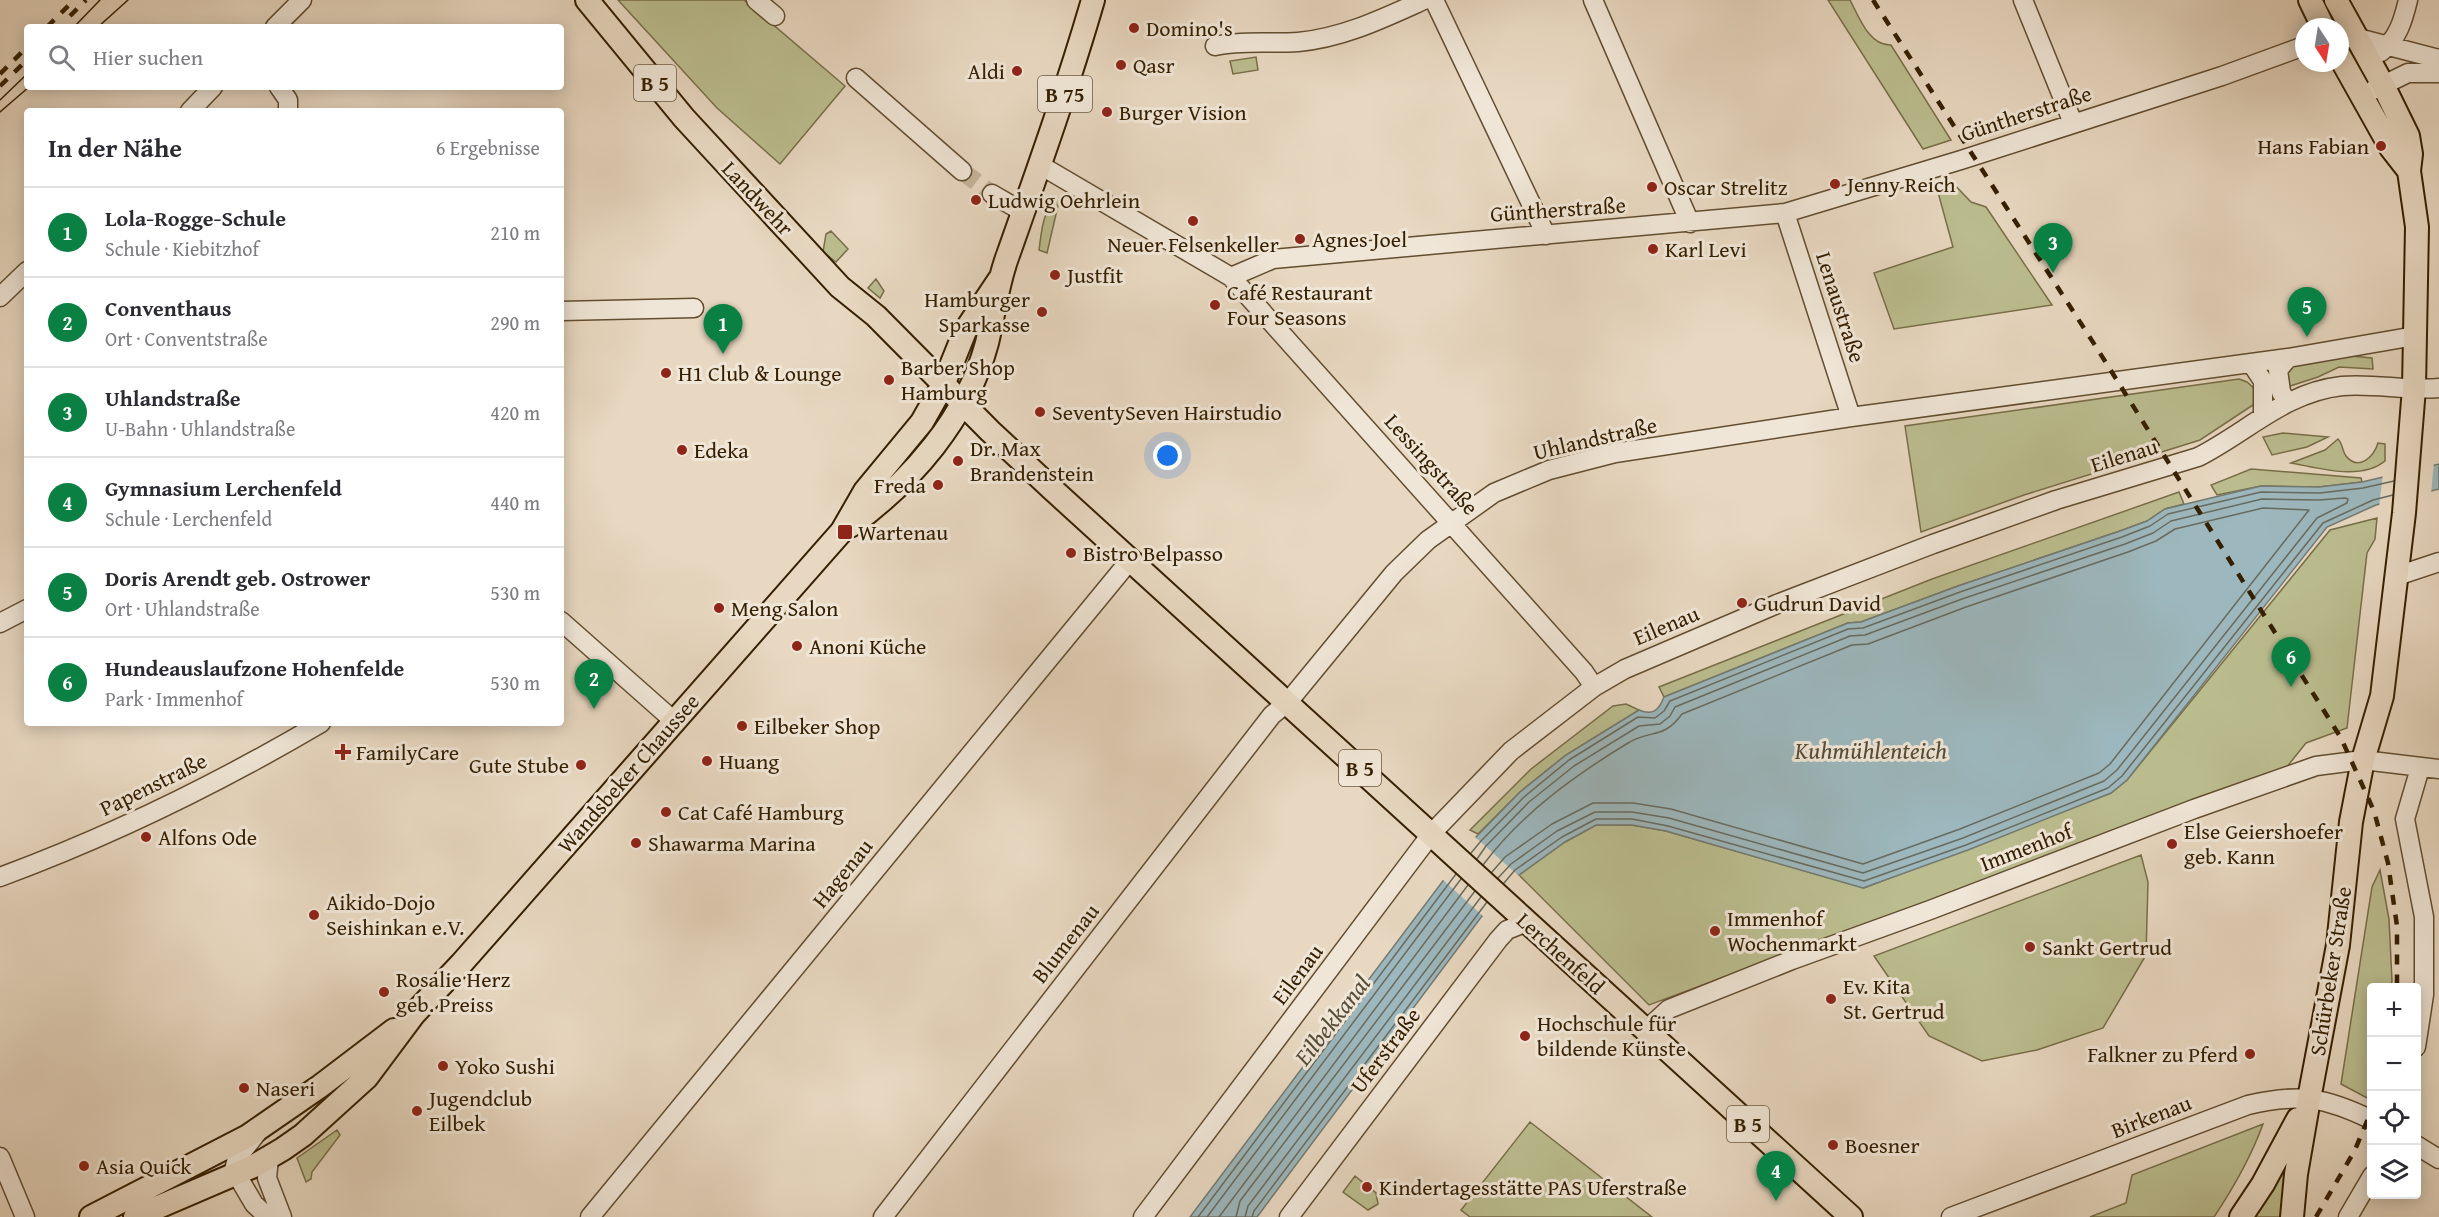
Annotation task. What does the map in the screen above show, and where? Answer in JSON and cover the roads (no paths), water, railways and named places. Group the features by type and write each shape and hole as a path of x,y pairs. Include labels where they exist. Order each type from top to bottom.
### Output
{"main road":[{"name":"Landwehr","path":"586,0 684,118 840,287 876,316 944,383"},
{"name":"B 75","path":"962,402 986,344 999,280 1068,84 1093,0"},
{"path":"2310,0 2319,18"},
{"name":"Schürbeker Straße","path":"2336,0 2342,18"},
{"name":"Schürbeker Straße","path":"2292,1217 2296,1174 2308,1099 2338,945 2351,822 2364,760 2382,696 2404,513 2414,388 2417,226 2409,171 2411,154 2408,136 2370,61 2349,38"},
{"path":"2348,72 2391,148 2409,171"},
{"name":"B 75","path":"944,383 965,331 999,280"},
{"name":"B 5","path":"944,383 1051,488 1432,833"},
{"name":"Wandsbeker Chaussee","path":"135,1217 269,1158 320,1121 367,1077 414,1014 461,964 842,531 865,491 922,422 944,383"},
{"name":"Wandsbeker Chaussee","path":"842,531 881,503 933,446 953,419 962,402"},
{"name":"Lerchenfeld","path":"1432,833 1851,1217"},
{"name":"Wandsbeker Chaussee","path":"91,1217 226,1149 261,1128 319,1088 414,1014"},
{"path":"2241,1217 2279,1156 2308,1099"}],"street":[{"path":"278,24 302,0"},
{"path":"756,0 775,16"},
{"path":"1215,46 1232,42 1299,42 1321,39 1362,27 1424,0"},
{"path":"1434,0 1546,235"},
{"path":"1593,0 1690,223"},
{"path":"2023,0 2073,123"},
{"path":"2408,0 2402,27 2403,36 2416,48 2439,52"},
{"path":"2370,61 2388,46 2402,27"},
{"path":"2349,38 2439,59"},
{"name":"Güntherstraße","path":"1231,277 1273,259 1785,213 2222,76 2295,49"},
{"path":"2362,96 2408,73 2439,73"},
{"path":"856,78 962,171"},
{"path":"193,108 210,90"},
{"path":"281,90 288,100 288,108"},
{"path":"1040,165 1231,277"},
{"path":"992,194 1023,212"},
{"name":"Lenaustraße","path":"1785,213 1851,417"},
{"path":"0,297 24,274"},
{"name":"Lessingstraße","path":"1231,277 1452,522 1584,672 1594,687"},
{"path":"564,311 694,308"},
{"name":"Uhlandstraße","path":"1288,702 1394,573 1428,540 1494,493 1549,470 1615,453 1851,417 2288,358 2415,336"},
{"path":"2287,402 2281,392 2278,370 2288,358"},
{"path":"2251,363 2263,381 2263,415"},
{"name":"Eilenau","path":"1143,1217 1432,833 1511,751 1594,687 1625,669 1767,609 1953,537 2056,500 2198,458 2287,402 2340,386 2439,388"},
{"name":"Hagenau","path":"590,1217 1131,559"},
{"path":"2397,576 2439,562"},
{"path":"0,623 24,611"},
{"path":"564,624 674,721"},
{"name":"Blumenau","path":"883,1217 1272,715 1288,702"},
{"name":"Papenstraße","path":"0,877 64,852 184,797 315,726"},
{"name":"Immenhof","path":"1646,1030 1669,1009 2163,820 2316,766 2364,760 2439,770"},
{"path":"2418,1037 2424,995 2426,949 2424,917 2405,819 2420,768"},
{"name":"Uferstraße","path":"1289,1217 1498,941 1507,930 1527,922"},
{"name":"Birkenau","path":"1951,1217 2248,1105 2278,1098 2308,1099 2331,1102 2367,1118"},
{"path":"261,1128 237,1158 234,1167 235,1174 254,1204 268,1217"},
{"path":"2421,1148 2439,1159"},
{"path":"0,1157 25,1217"},
{"path":"269,1158 267,1179 282,1217"},
{"path":"2348,1217 2367,1185"}],"water":[{"name":"Kuhmühlenteich","path":"2439,464 2439,489 2376,505 2327,527 2127,780 2111,793 1968,850 1863,888 1666,831 1632,825 1596,825 1565,842 1519,875 1482,916 1257,1217 1190,1217 1476,837 1520,792 1566,755 1639,710 1655,711 1664,697 1848,623 1861,622 1958,586 2120,531 2147,521 2165,509 2261,486 2319,487 2362,482"}],"tunnel":[{"path":"962,171 992,194"}],"tram line":[{"path":"77,24 100,0"},
{"path":"101,24 128,0"},
{"path":"0,100 24,77"},
{"path":"0,112 26,90"}],"railway":[{"path":"50,24 74,0"},
{"path":"70,16 86,0"},
{"path":"1873,0 2098,350 2341,738 2374,811 2388,863 2397,926 2397,983"},
{"path":"0,74 24,50"},
{"path":"0,86 24,63"},
{"path":"2316,1217 2355,1150 2367,1121"}],"place":[{"name":"Domino's","path":"1134,28"},
{"name":"Qasr","path":"1121,65"},
{"name":"Aldi","path":"1017,71"},
{"name":"Burger Vision","path":"1107,112"},
{"name":"Hans Fabian","path":"2381,146"},
{"name":"Jenny Reich","path":"1835,184"},
{"name":"Oscar Strelitz","path":"1652,187"},
{"name":"Ludwig Oehrlein","path":"976,200"},
{"name":"Neuer Felsenkeller","path":"1193,221"},
{"name":"Agnes Joel","path":"1300,239"},
{"name":"Karl Levi","path":"1653,249"},
{"name":"Uhlandstraße","path":"2053,273"},
{"name":"Justfit","path":"1055,275"},
{"name":"Café Restaurant Four Seasons","path":"1215,305"},
{"name":"Hamburger Sparkasse","path":"1042,312"},
{"name":"Doris Arendt geb. Ostrower","path":"2307,337"},
{"name":"Lola-Rogge-Schule","path":"723,354"},
{"name":"H1 Club & Lounge","path":"666,373"},
{"name":"Barber Shop Hamburg","path":"889,380"},
{"name":"SeventySeven Hairstudio","path":"1040,412"},
{"name":"Edeka","path":"682,450"},
{"name":"Dr. Max Brandenstein","path":"958,461"},
{"name":"Freda","path":"938,485"},
{"name":"Wartenau","path":"845,532"},
{"name":"Bistro Belpasso","path":"1071,553"},
{"name":"Gudrun David","path":"1742,603"},
{"name":"Meng Salon","path":"719,608"},
{"name":"Anoni Küche","path":"797,646"},
{"name":"Hundeauslaufzone Hohenfelde","path":"2291,687"},
{"name":"Conventhaus","path":"594,709"},
{"name":"Eilbeker Shop","path":"742,726"},
{"name":"FamilyCare","path":"343,752"},
{"name":"Huang","path":"707,761"},
{"name":"Gute Stube","path":"581,765"},
{"name":"Cat Café Hamburg","path":"666,812"},
{"name":"Alfons Ode","path":"146,837"},
{"name":"Shawarma Marina","path":"636,843"},
{"name":"Else Geiershoefer geb. Kann","path":"2172,844"},
{"name":"Aikido-Dojo Seishinkan e.V.","path":"314,915"},
{"name":"Immenhof Wochenmarkt","path":"1715,931"},
{"name":"Sankt Gertrud","path":"2030,947"},
{"name":"Rosalie Herz geb. Preiss","path":"384,992"},
{"name":"Ev. Kita St. Gertrud","path":"1831,999"},
{"name":"Hochschule für bildende Künste","path":"1525,1036"},
{"name":"Falkner zu Pferd","path":"2250,1054"},
{"name":"Yoko Sushi","path":"443,1066"},
{"name":"Naseri","path":"244,1088"},
{"name":"Jugendclub Eilbek","path":"417,1111"},
{"name":"Boesner","path":"1833,1145"},
{"name":"Asia Quick","path":"84,1166"},
{"name":"Kindertagesstätte PAS Uferstraße","path":"1367,1187"},
{"name":"Gymnasium Lerchenfeld","path":"1776,1201"}],"water label":[{"name":"Eilbekkanal","path":"1332,1020"}]}
